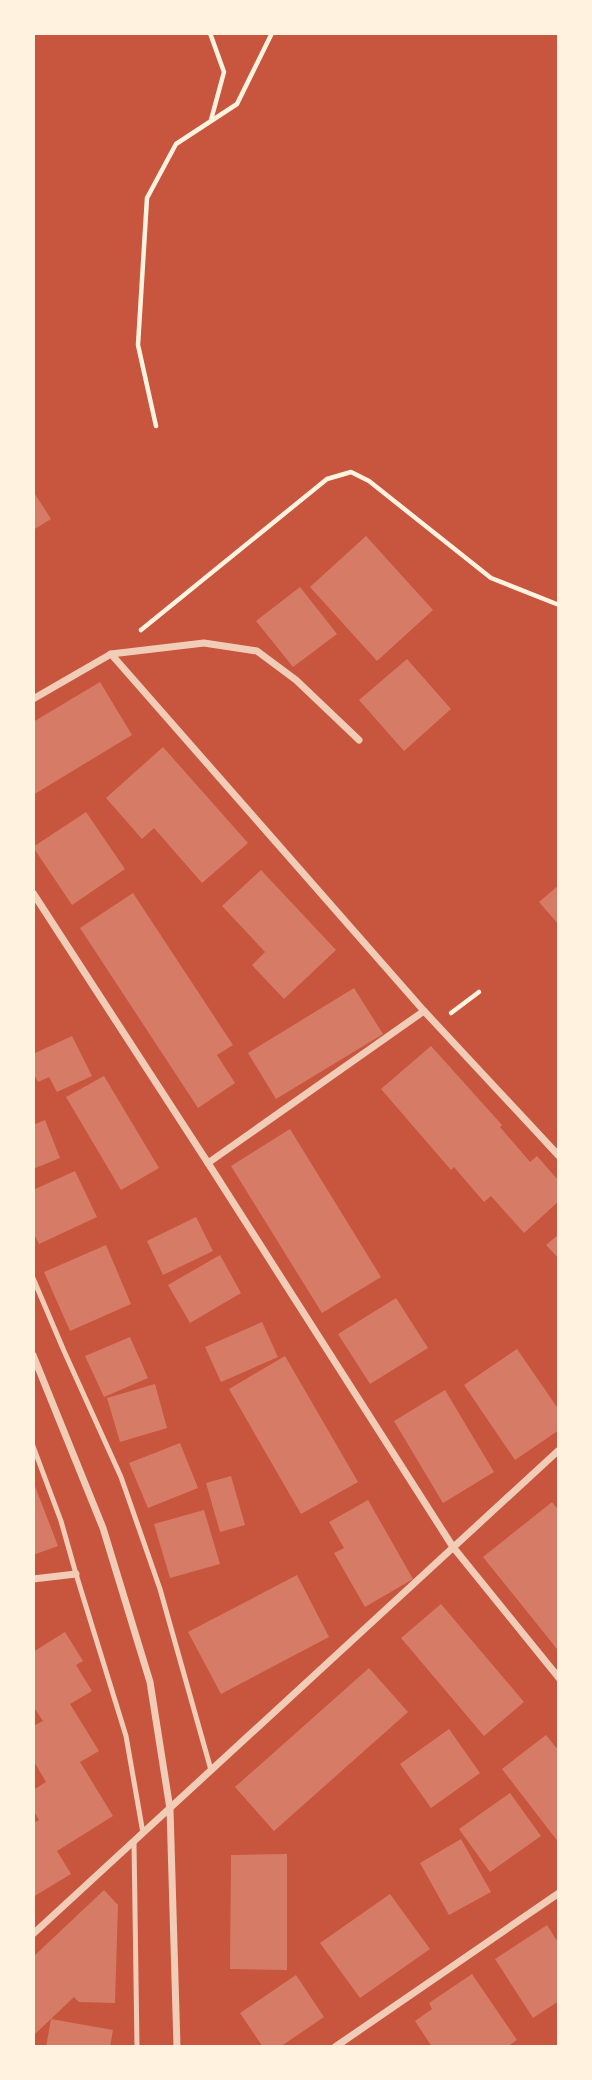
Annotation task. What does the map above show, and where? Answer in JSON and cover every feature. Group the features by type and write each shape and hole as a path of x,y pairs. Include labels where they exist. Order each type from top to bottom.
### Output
{"street":[{"path":"33,699 111,654 204,643 257,651 296,680 359,740"},
{"path":"111,654 424,1011 559,1156"},
{"path":"33,893 453,1547 559,1678"},
{"path":"208,1163 424,1011"},
{"path":"33,1355 103,1528 150,1682 170,1809 177,2047"},
{"path":"33,1934 559,1450"},
{"path":"33,1579 76,1574"},
{"path":"335,2047 559,1893"}],"lane":[{"path":"33,1278 121,1477 160,1589 211,1770"},
{"path":"33,1446 61,1521 127,1736 143,1833"},
{"path":"134,1842 136,2047"}],"path":[{"path":"210,33 224,72 211,121"},
{"path":"156,426 138,345 146,198 176,144 237,104 272,33"},
{"path":"111,654 327,479 351,472 369,481 491,578 559,604"},
{"path":"437,1024 479,992"}],"building":[{"path":"33,491 51,519 33,530"},
{"path":"366,536 433,610 377,661 310,587"},
{"path":"300,587 337,634 293,667 256,621"},
{"path":"407,659 451,709 404,751 359,700"},
{"path":"100,682 132,735 33,795 33,722"},
{"path":"163,747 248,843 202,883 154,828 142,839 106,798"},
{"path":"86,812 125,869 72,905 33,847"},
{"path":"261,870 336,950 284,999 252,965 265,952 222,906"},
{"path":"559,885 559,925 539,902"},
{"path":"133,893 233,1045 217,1055 235,1083 198,1108 80,928"},
{"path":"354,988 383,1034 276,1099 248,1053"},
{"path":"72,1036 92,1076 57,1092 49,1077 38,1082 33,1072 33,1054"},
{"path":"431,1046 502,1125 500,1127 530,1162 537,1156 559,1181 559,1201 524,1233 491,1196 484,1202 454,1167 451,1170 381,1089"},
{"path":"104,1076 159,1168 121,1190 66,1097"},
{"path":"45,1120 60,1158 33,1169 33,1125"},
{"path":"290,1129 381,1277 322,1313 231,1166"},
{"path":"75,1171 97,1217 39,1244 33,1232 33,1190"},
{"path":"196,1217 213,1251 163,1275 147,1241"},
{"path":"559,1234 559,1259 546,1245"},
{"path":"106,1245 131,1304 70,1331 44,1272"},
{"path":"220,1255 241,1293 190,1323 168,1285"},
{"path":"396,1298 428,1348 370,1384 338,1334"},
{"path":"262,1322 278,1357 221,1382 205,1347"},
{"path":"130,1337 148,1378 104,1397 85,1356"},
{"path":"517,1349 559,1410 559,1430 515,1460 464,1385"},
{"path":"285,1356 358,1482 301,1514 229,1389"},
{"path":"155,1384 167,1428 120,1442 107,1398"},
{"path":"445,1390 494,1472 443,1503 394,1421"},
{"path":"180,1443 198,1488 148,1508 129,1463"},
{"path":"231,1476 245,1525 220,1532 206,1483"},
{"path":"33,1481 58,1546 33,1555"},
{"path":"368,1500 413,1579 365,1607 334,1553 344,1548 329,1522"},
{"path":"552,1502 559,1511 557,1649 483,1557"},
{"path":"204,1510 220,1564 170,1578 154,1524"},
{"path":"297,1575 329,1637 221,1694 188,1632"},
{"path":"441,1604 524,1702 484,1736 401,1638"},
{"path":"65,1632 83,1661 76,1665 92,1691 70,1704 99,1751 80,1762 113,1816 57,1851 71,1874 33,1897 33,1823 39,1820 33,1810 33,1790 46,1782 33,1760 33,1726 43,1721 33,1706 33,1652"},
{"path":"369,1668 408,1712 274,1831 235,1787"},
{"path":"449,1729 480,1773 431,1808 400,1764"},
{"path":"546,1735 559,1751 559,1843 502,1769"},
{"path":"510,1793 541,1836 490,1872 459,1829"},
{"path":"461,1839 491,1892 449,1915 420,1863"},
{"path":"287,1854 287,1970 230,1969 231,1855"},
{"path":"104,1890 118,1905 115,2003 79,2002 74,1997 33,2036 33,1957"},
{"path":"390,1894 430,1949 360,1998 320,1943"},
{"path":"547,1925 559,1944 559,2001 533,2018 495,1959"},
{"path":"472,1974 517,2040 507,2047 432,2047 415,2021 432,2009 429,2003"},
{"path":"296,1975 324,2017 280,2047 263,2047 240,2013"},
{"path":"51,2019 113,2030 110,2047 46,2047"}]}
